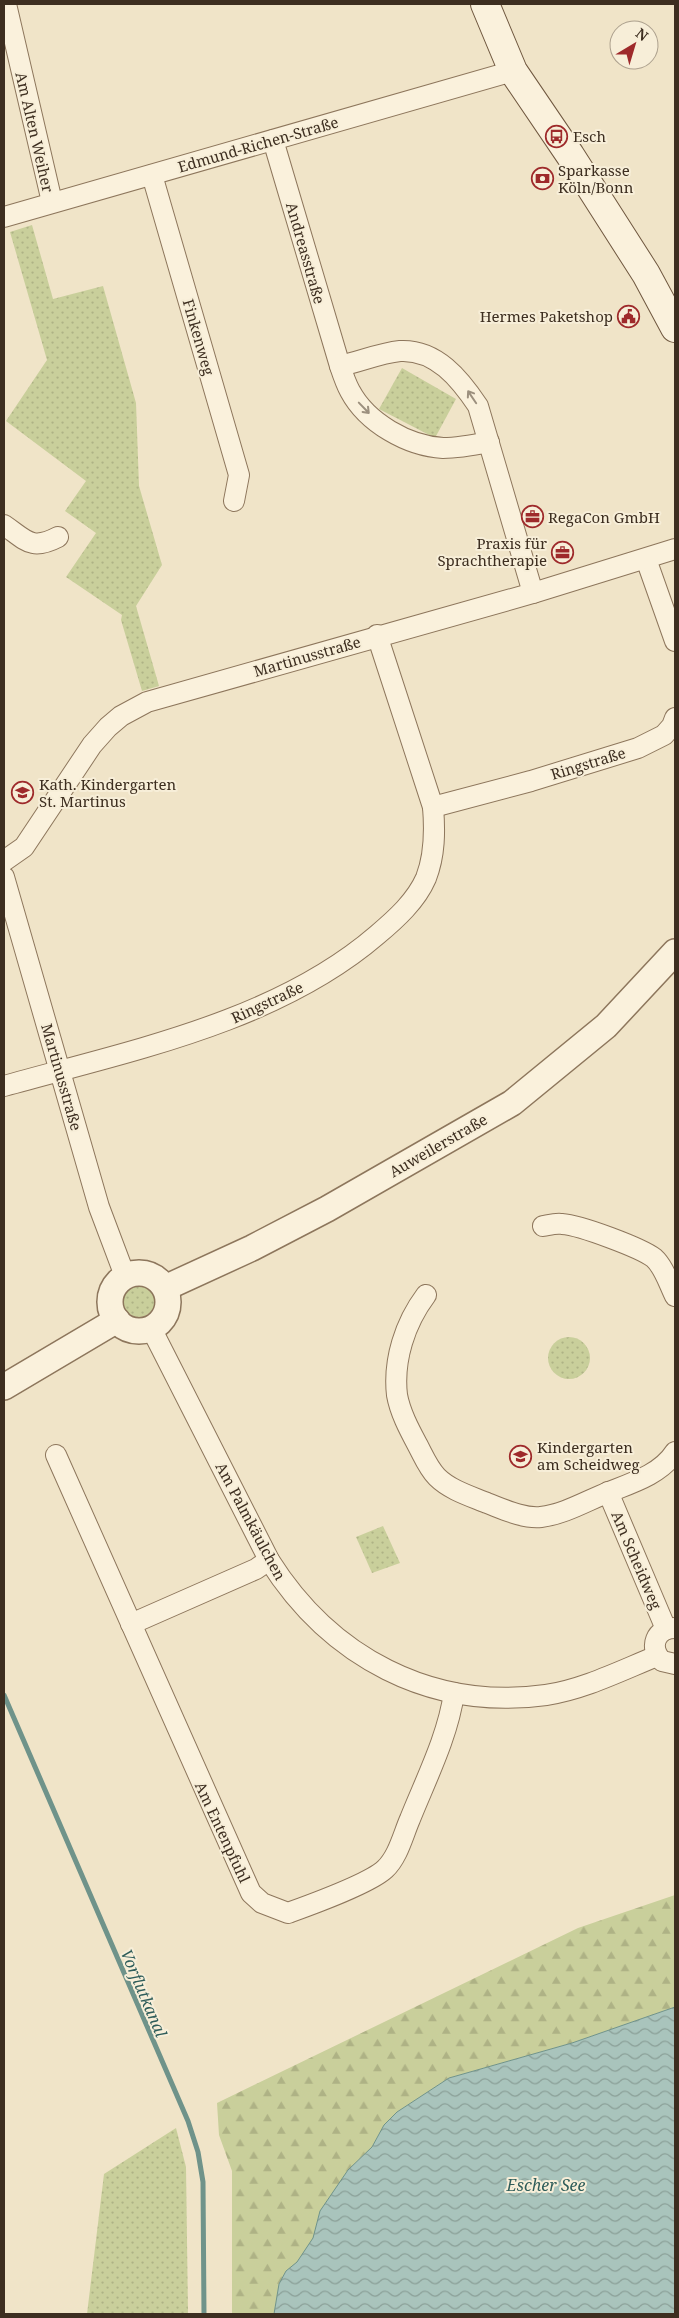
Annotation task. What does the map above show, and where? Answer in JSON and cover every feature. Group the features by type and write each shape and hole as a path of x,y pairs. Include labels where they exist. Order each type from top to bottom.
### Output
{"main road":[{"path":"485,4 513,71 646,274 675,328"}],"street":[{"name":"Am Alten Weiher","path":"6,4 12,71 52,202"},
{"name":"Edmund-Richen-Straße","path":"4,218 52,202 513,71"},
{"name":"Andreasstraße","path":"273,140 340,366 350,392 381,425 398,436 420,444 443,448 489,442"},
{"name":"Finkenweg","path":"152,174 239,475 234,501"},
{"path":"340,366 399,351 428,356 446,367 464,385 478,406 533,593"},
{"path":"4,525 30,544 46,543 58,537"},
{"name":"Martinusstraße","path":"4,861 24,847 92,745 108,727 121,716 147,702 377,635 533,593 675,549"},
{"path":"646,559 675,641"},
{"name":"Ringstraße","path":"4,1086 208,1028 255,1010 346,960 366,945 403,911 425,879 433,849 435,830 433,807 377,635"},
{"name":"Ringstraße","path":"433,807 531,781 638,748 664,735 672,726 675,718"},
{"name":"Martinusstraße","path":"4,877 99,1207 125,1276"},
{"name":"Auweilerstraße","path":"165,1288 252,1248 327,1209 512,1103 606,1026 675,952"},
{"path":"543,1226 562,1224 582,1228 641,1251 654,1259 663,1270 675,1296"},
{"path":"140,1272 154,1277 165,1288 168,1299 167,1311 160,1322 151,1328 138,1331 126,1328 117,1320 111,1309 111,1296 116,1285 125,1276 140,1272"},
{"name":"Am Scheidweg","path":"426,1295 415,1310 404,1331 398,1368 397,1394 400,1408 414,1438 436,1476 455,1489 500,1508 523,1515 540,1517 562,1512 651,1474 664,1465 675,1452"},
{"path":"4,1387 117,1320"},
{"name":"Am Palmkäulchen","path":"151,1328 269,1560 300,1603 350,1647 394,1675 424,1686 454,1693 506,1698 548,1694 586,1685 666,1660"},
{"name":"Am Entenpfuhl","path":"56,1455 251,1893 262,1903 288,1912 372,1878 384,1871 390,1864 448,1723 454,1693"},
{"name":"Am Scheidweg","path":"608,1492 671,1628"},
{"path":"130,1624 256,1569 269,1560"},
{"name":"Am Palmkäulchen","path":"666,1660 655,1650 655,1640 658,1634 671,1628"}],"green space":[{"path":"32,225 53,299 103,286 136,403 139,486 162,565 136,606 159,686 142,691 121,620 122,615 66,577 96,533 65,511 86,481 6,421 47,360 10,232"},
{"path":"402,368 456,399 435,438 379,409"},
{"path":"139,1285 145,1286 150,1290 154,1295 154,1307 150,1312 145,1316 139,1317 133,1316 128,1312 124,1307 123,1301 124,1295 128,1290 133,1286"},
{"path":"573,1337 581,1340 587,1346 590,1358 587,1370 581,1376 565,1379 557,1376 551,1370 548,1354 551,1346 557,1340"},
{"path":"383,1526 400,1563 372,1573 356,1537"},
{"path":"675,1895 675,2007 572,2043 449,2078 397,2112 384,2125 372,2147 348,2170 318,2218 314,2238 297,2263 286,2271 279,2284 274,2314 232,2314 232,2171 219,2135 217,2103 578,1928"},
{"path":"176,2128 186,2167 188,2314 87,2314 104,2174"}],"water":[{"name":"Escher See","path":"675,2007 675,2314 274,2314 279,2284 286,2271 297,2262 313,2238 320,2211 348,2170 372,2147 384,2125 397,2112 449,2078 572,2043"}],"waterway":[{"name":"Vorflutkanal","path":"4,1695 188,2121 198,2152 203,2182 204,2314"}],"place":[{"name":"Esch","path":"557,136"},
{"name":"Sparkasse Köln/Bonn","path":"542,179"},
{"name":"Hermes Paketshop","path":"629,316"},
{"name":"RegaCon GmbH","path":"532,517"},
{"name":"Praxis für Sprachtherapie","path":"563,552"},
{"name":"Kath. Kindergarten St. Martinus","path":"23,793"},
{"name":"Kindergarten am Scheidweg","path":"521,1456"}]}
